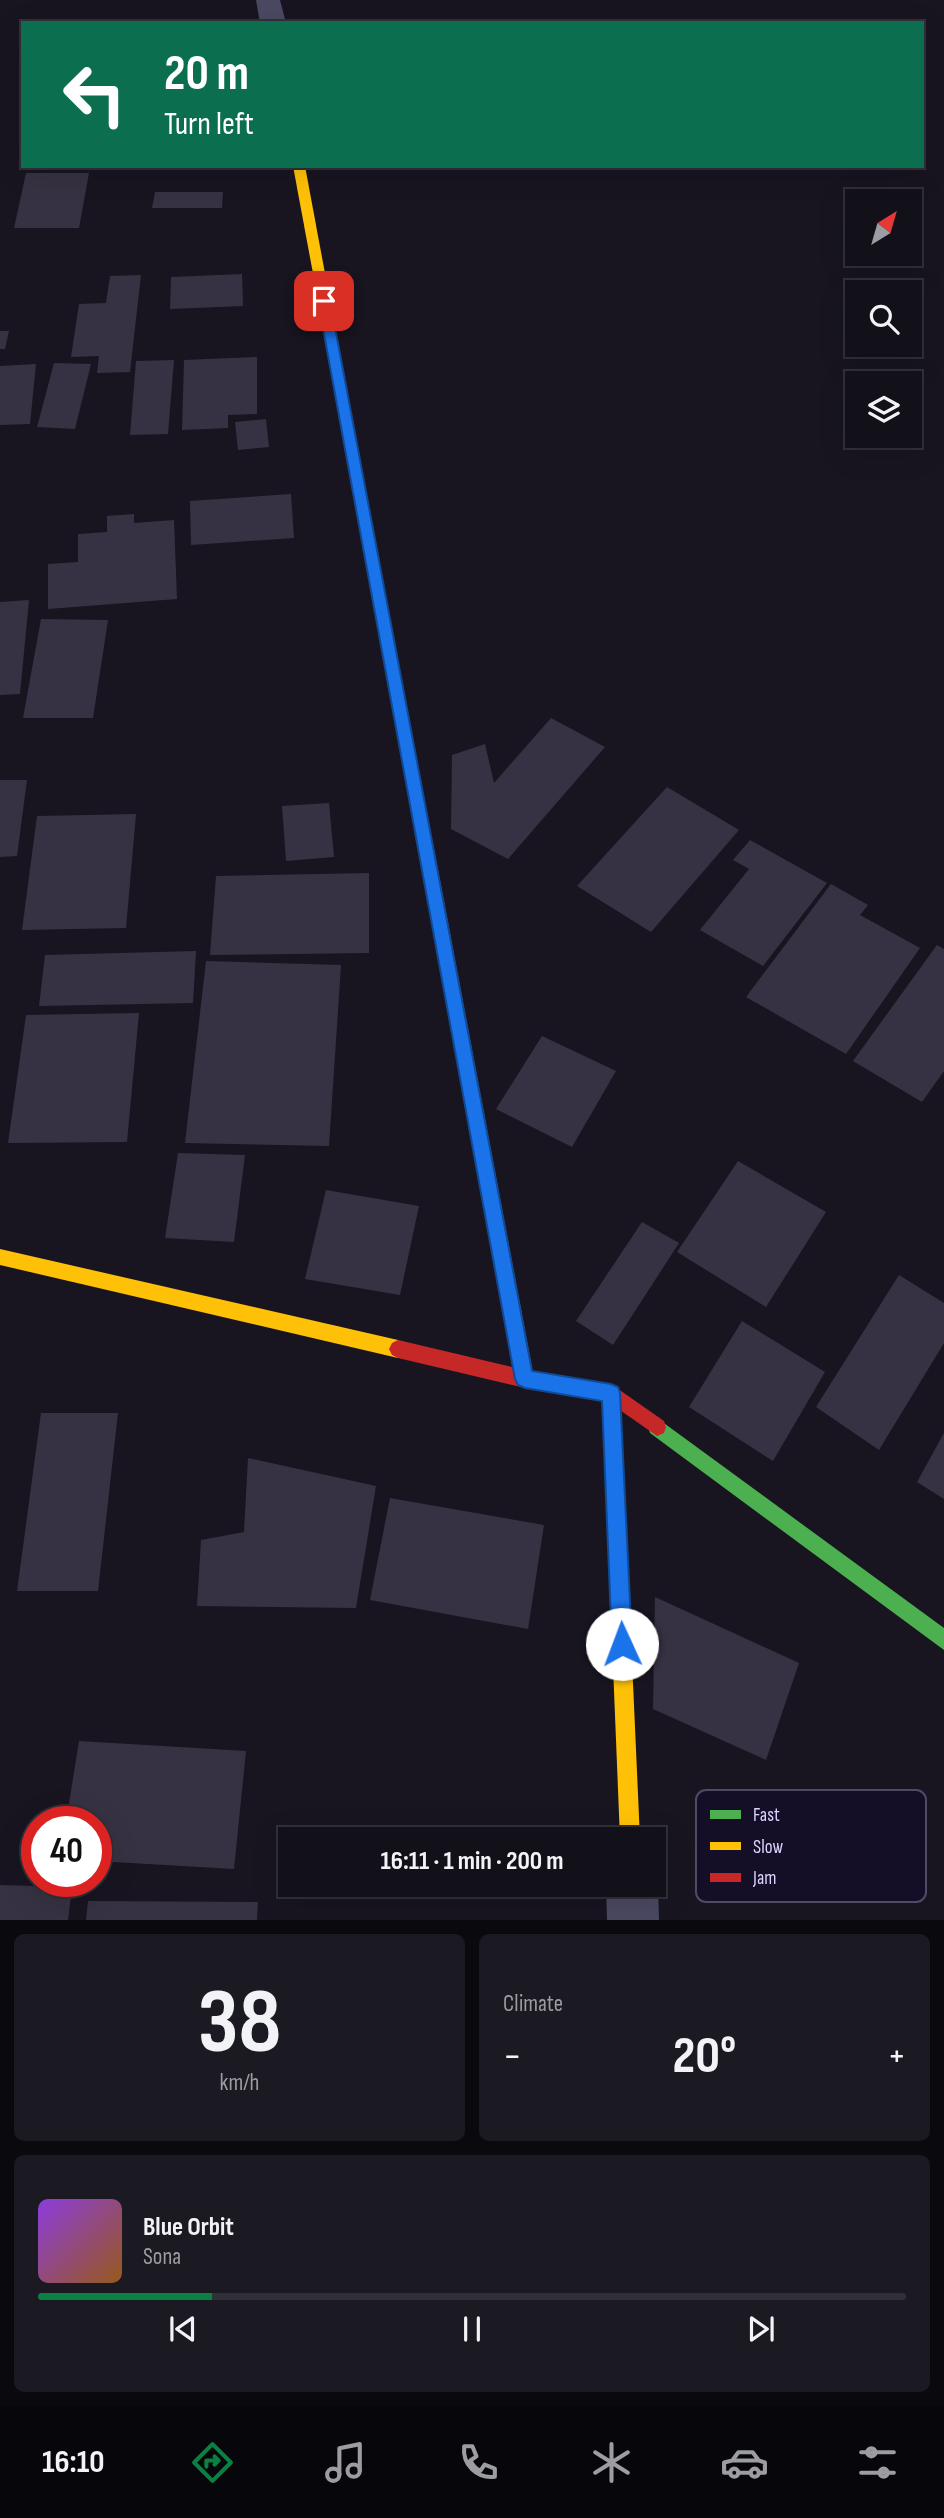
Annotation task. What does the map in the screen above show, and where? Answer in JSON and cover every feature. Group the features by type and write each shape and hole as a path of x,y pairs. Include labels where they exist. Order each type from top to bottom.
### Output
{"street":[{"path":"268,0 273,21"},
{"path":"299,168 525,1379"},
{"path":"0,1257 525,1379 611,1393 944,1640"},
{"path":"611,1393 629,1827"},
{"path":"632,1897 633,1920"}],"building":[{"path":"26,173 89,173 79,228 14,228"},
{"path":"155,192 223,192 222,208 152,208"},
{"path":"242,274 243,306 170,309 171,277"},
{"path":"141,275 130,372 97,373 99,356 71,357 79,304 106,303 110,276"},
{"path":"0,331 9,331 5,349 0,349"},
{"path":"257,357 257,414 228,415 228,428 182,430 184,360"},
{"path":"174,360 168,434 130,435 136,361"},
{"path":"54,363 91,364 75,429 37,427"},
{"path":"36,364 30,424 0,425 0,366"},
{"path":"266,419 269,447 238,450 235,422"},
{"path":"291,494 294,538 191,545 190,501"},
{"path":"134,514 134,523 174,520 177,599 48,609 48,564 78,562 78,534 107,532 107,516"},
{"path":"29,600 20,694 0,695 0,602"},
{"path":"41,619 108,620 93,718 23,718"},
{"path":"551,718 605,747 508,859 451,829 452,755 485,744 494,783"},
{"path":"0,780 27,780 17,856 0,857"},
{"path":"667,787 739,830 651,932 577,886"},
{"path":"329,803 334,857 286,861 282,806"},
{"path":"136,814 126,928 22,930 37,816"},
{"path":"750,840 827,883 763,966 700,930 749,869 733,860"},
{"path":"369,873 369,953 210,955 216,876"},
{"path":"831,884 868,905 860,915 920,948 846,1054 746,997"},
{"path":"937,945 944,949 944,1071 922,1102 853,1061"},
{"path":"196,951 193,1003 39,1006 45,955"},
{"path":"206,961 341,965 329,1146 185,1143"},
{"path":"139,1013 127,1142 8,1143 26,1015"},
{"path":"542,1036 616,1071 572,1147 496,1109"},
{"path":"178,1153 245,1155 234,1242 165,1238"},
{"path":"738,1161 826,1212 766,1307 677,1252"},
{"path":"326,1190 419,1206 400,1295 305,1279"},
{"path":"642,1222 679,1243 613,1345 576,1321"},
{"path":"899,1275 944,1303 944,1343 879,1450 816,1407"},
{"path":"742,1321 825,1372 773,1461 689,1407"},
{"path":"41,1413 118,1413 98,1591 17,1591"},
{"path":"944,1433 944,1499 917,1482"},
{"path":"248,1458 376,1486 356,1608 197,1606 201,1540 244,1532"},
{"path":"390,1498 544,1525 528,1629 370,1600"},
{"path":"655,1597 799,1663 766,1760 653,1709"},
{"path":"79,1741 246,1751 234,1869 112,1862 112,1806 69,1806"},
{"path":"0,1885 21,1886 21,1897 71,1897 68,1920 0,1920"},
{"path":"88,1901 258,1902 257,1920 86,1920"}],"traffic: fast":[{"path":"657,1427 944,1640"}],"traffic: slow":[{"path":"299,168 355,467"},
{"path":"425,844 525,1379"},
{"path":"0,1257 398,1349"},
{"path":"611,1393 629,1827"}],"traffic: jam":[{"path":"355,467 425,844"},
{"path":"398,1349 525,1379 611,1393 657,1427"}],"route":[{"path":"324,301 525,1379 611,1393 622,1644"}]}
